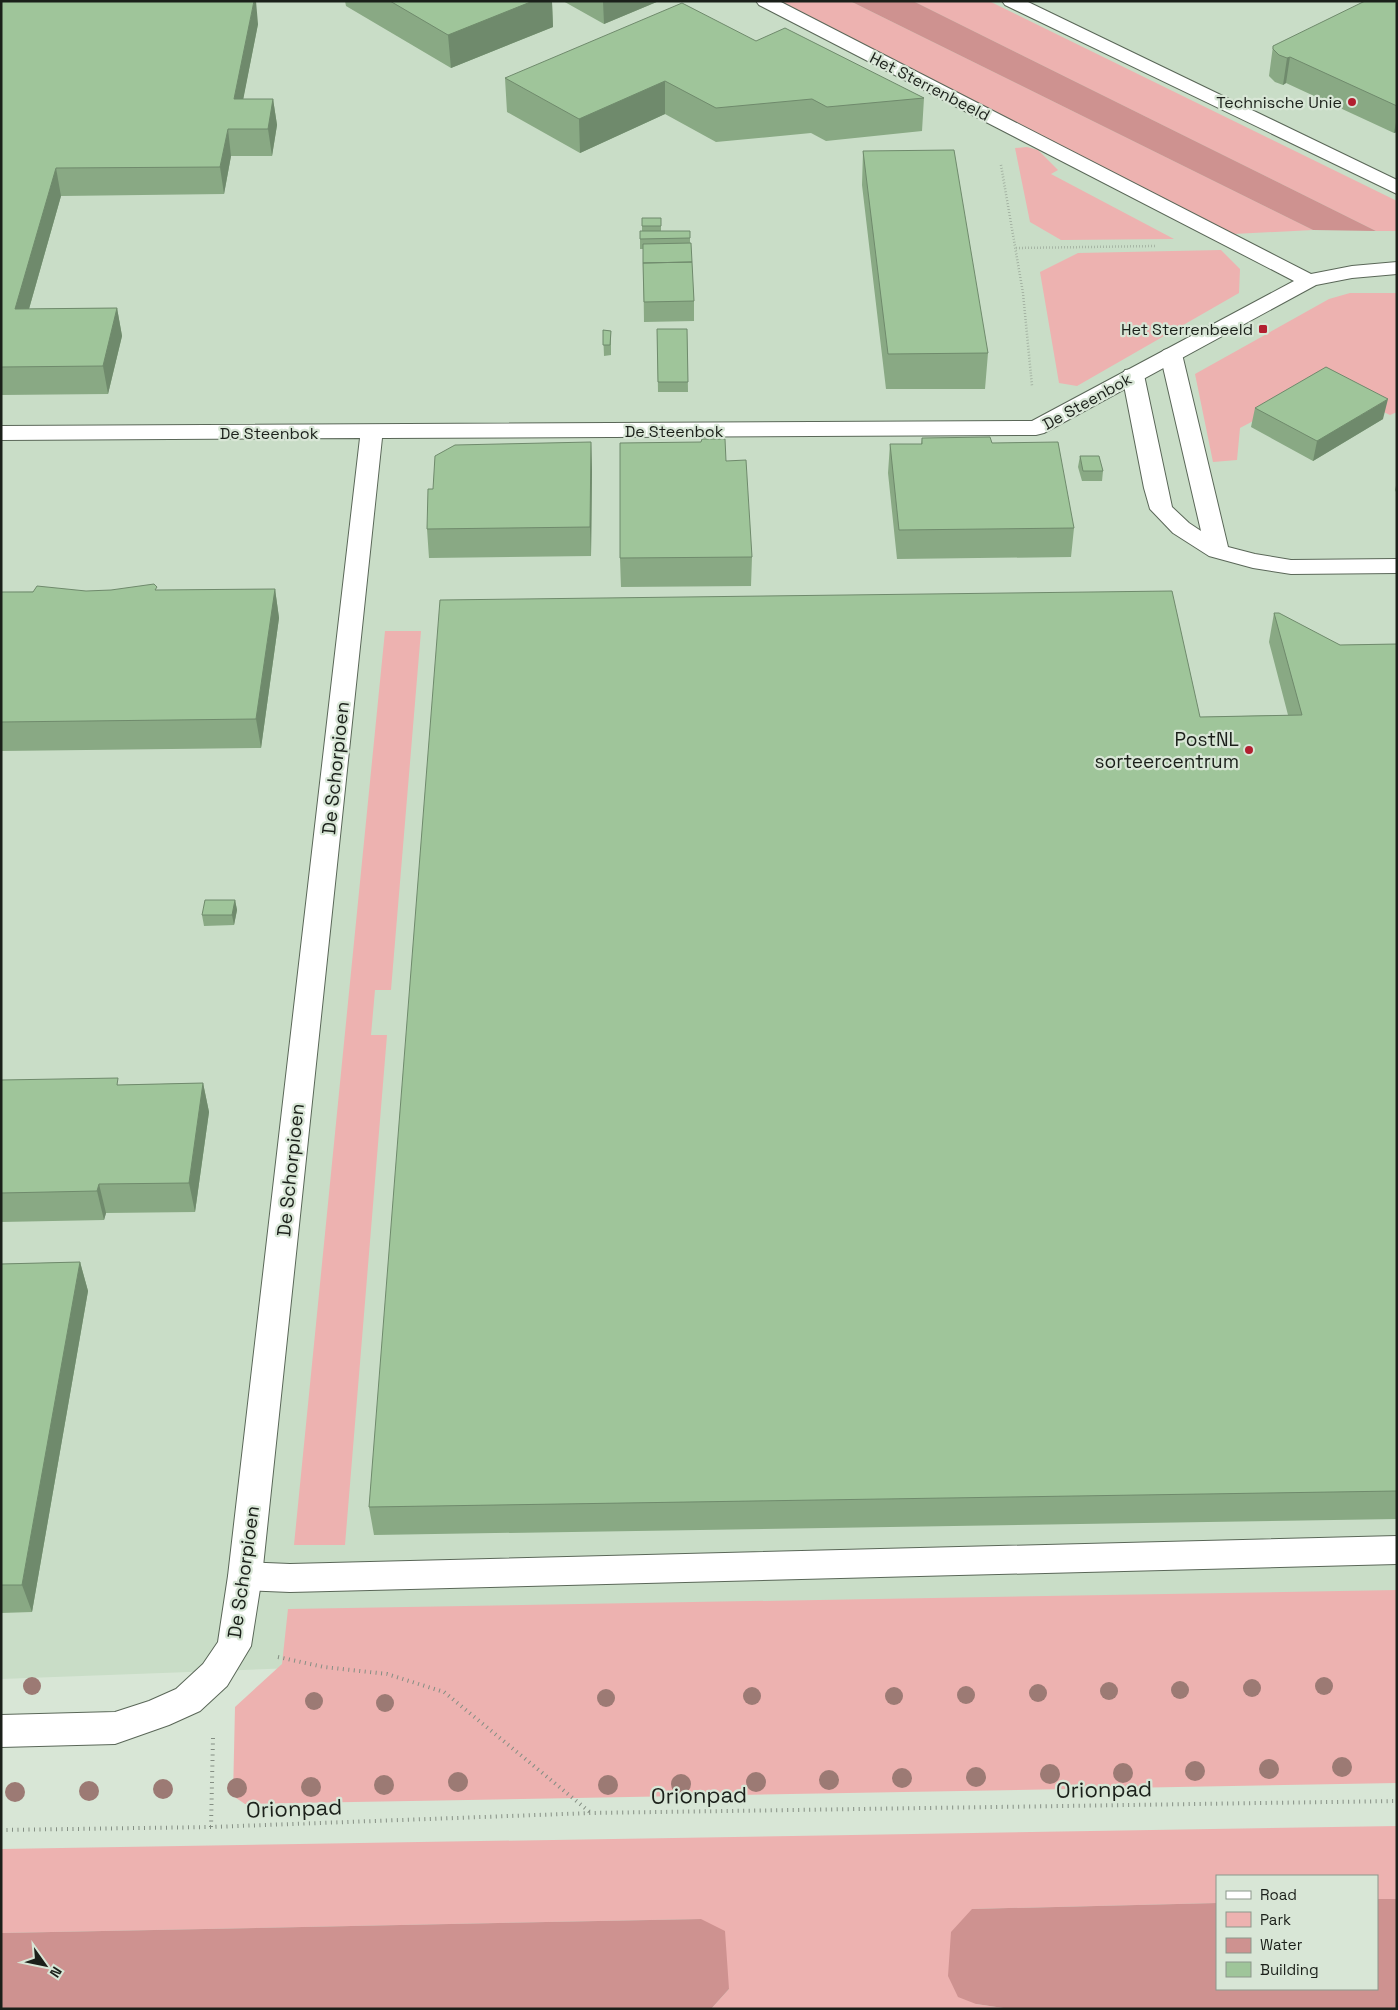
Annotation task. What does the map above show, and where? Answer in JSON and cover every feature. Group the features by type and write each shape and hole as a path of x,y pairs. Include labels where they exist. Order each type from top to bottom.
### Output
{"street":[{"name":"Het Sterrenbeeld","path":"765,1 1309,281"},
{"path":"1010,1 1397,188"},
{"path":"1309,281 1343,272 1397,268"},
{"name":"De Steenbok","path":"1,433 1036,428 1309,281"},
{"path":"1171,354 1217,550"},
{"path":"1133,375 1155,488 1161,509 1181,528 1217,550 1253,561 1291,567 1397,566"},
{"name":"De Schorpioen","path":"1,1731 115,1728 157,1714 188,1700 215,1675 234,1646 245,1576 372,432"},
{"path":"245,1576 290,1578 1397,1550"}],"path":[{"path":"1000,160 1023,293 1036,428"},
{"path":"234,1646 324,1668 387,1674 444,1692 591,1813"},
{"path":"211,1827 215,1675"},
{"name":"Orionpad","path":"1,1830 211,1827 591,1813 1397,1801"}],"shaded area":[{"path":"1,1 1397,1 1397,1627 1,1679"}],"green space":[{"path":"778,1 850,1 1313,230 1233,234"},
{"path":"913,1 989,1 1397,201 1397,231 1376,231"},
{"path":"1027,147 1038,150 1058,170 1051,174 1174,239 1061,240 1030,222 1015,148"},
{"path":"1221,250 1240,269 1239,293 1077,386 1059,383 1040,272 1078,253"},
{"path":"1350,293 1397,293 1397,412 1390,415 1323,384 1240,428 1237,460 1213,462 1195,374 1329,299"},
{"path":"385,631 421,631 391,990 375,990 371,1035 387,1035 345,1545 294,1545"},
{"path":"1397,1590 1397,1783 245,1804 233,1796 235,1707 282,1664 288,1609"},
{"path":"1397,1826 1397,1899 1378,1899 1378,1875 1216,1875 1216,1903 972,1909 976,2004 1010,2009 711,2009 729,1989 701,1919 1,1933 1,1849"}],"water":[{"path":"850,1 913,1 1376,231 1313,230"},
{"path":"1378,1899 1397,1899 1397,2009 1010,2009 976,2004 958,1997 948,1976 951,1932 972,1909 1216,1903 1216,1990 1378,1990"},
{"path":"701,1919 725,1931 729,1989 711,2009 1,2009 1,1933"}],"building":[{"path":"1,1 254,1 234,99 273,99 268,129 228,129 220,167 56,168 15,309 117,308 103,366 1,367"},
{"path":"390,1 533,1 448,35"},
{"path":"1365,1 1397,1 1397,106 1290,57 1287,58 1279,55 1273,49 1273,46"},
{"path":"682,3 756,41 785,28 924,98 827,107 812,99 716,108 665,81 579,119 505,78"},
{"path":"954,150 988,353 888,354 863,151"},
{"path":"642,218 661,218 661,226 642,226"},
{"path":"640,231 690,231 690,238 640,239"},
{"path":"691,243 692,262 643,263 643,244"},
{"path":"692,262 694,301 644,302 643,263"},
{"path":"657,329 687,329 688,382 658,382"},
{"path":"603,330 611,331 610,345 603,345"},
{"path":"1326,367 1388,399 1317,441 1255,408"},
{"path":"990,437 992,443 1058,442 1074,528 899,530 890,444 922,444 922,438"},
{"path":"702,439 725,439 726,461 746,460 752,557 620,558 620,443 701,442"},
{"path":"591,442 590,527 427,529 428,489 433,489 435,456 455,445"},
{"path":"1080,456 1099,456 1103,471 1083,471"},
{"path":"154,584 157,587 155,590 275,589 256,719 1,722 1,592 33,592 37,586 86,591 111,590"},
{"path":"1172,591 1200,717 1302,715 1274,613 1279,613 1340,645 1397,644 1397,1491 369,1507 440,600"},
{"path":"205,900 235,900 232,915 202,915"},
{"path":"118,1078 117,1085 203,1083 189,1183 99,1184 97,1191 1,1193 1,1080"},
{"path":"80,1262 22,1585 1,1585 1,1264"}],"place":[{"name":"Technische Unie","path":"1352,102"},
{"name":"Het Sterrenbeeld","path":"1263,329"},
{"name":"PostNL sorteercentrum","path":"1249,750"}]}
